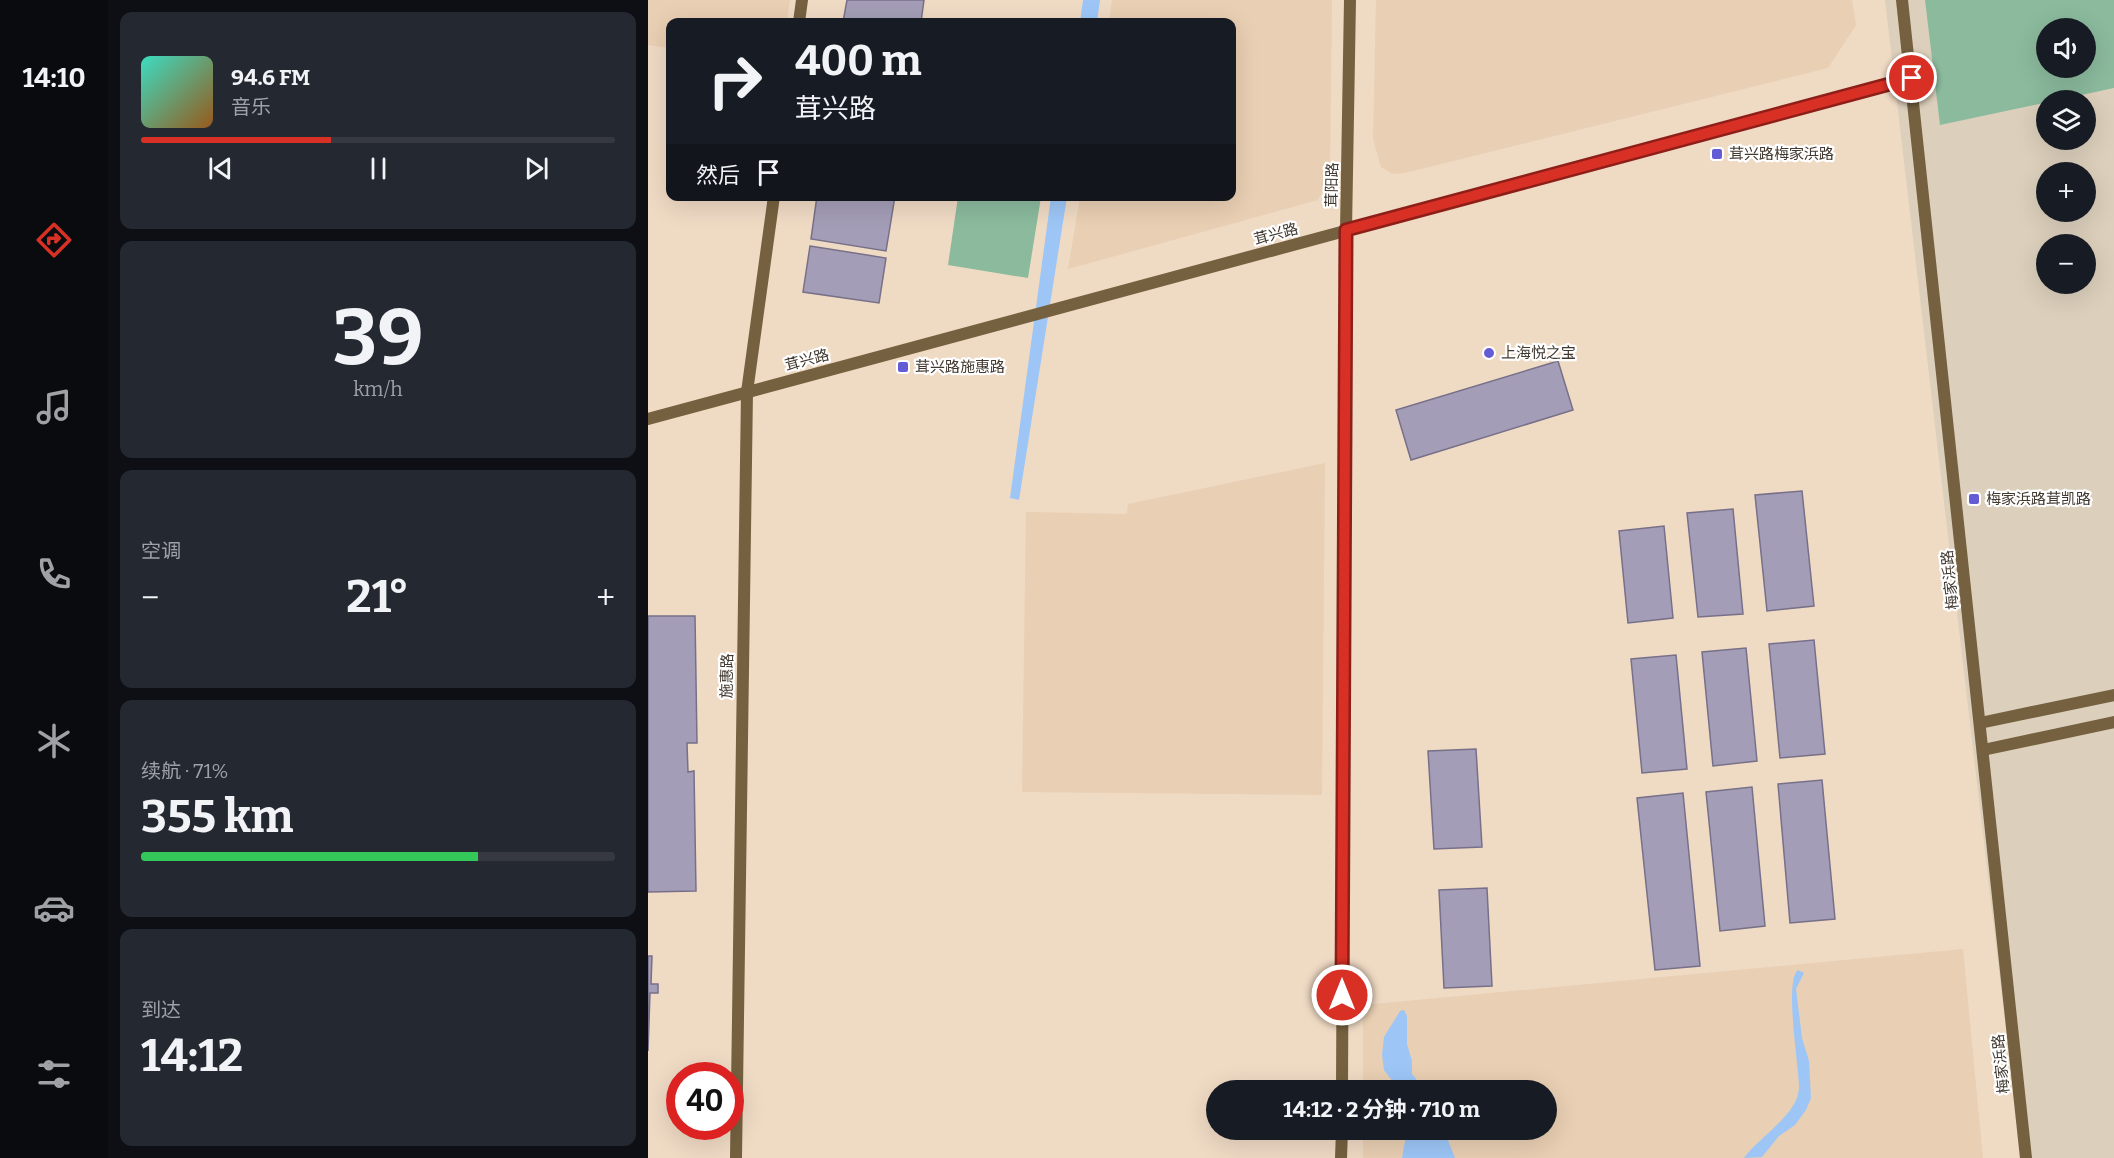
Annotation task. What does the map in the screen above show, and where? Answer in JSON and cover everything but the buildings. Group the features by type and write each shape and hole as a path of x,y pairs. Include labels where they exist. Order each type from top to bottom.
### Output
{"main road":[{"path":"800,18 802,0"},
{"name":"茸阳路","path":"1342,1080 1346,230 1350,0"},
{"name":"梅家浜路","path":"1902,0 2026,1158"},
{"name":"茸兴路","path":"648,419 1912,78"},
{"name":"施惠路","path":"736,1158 747,393 773,201"},
{"path":"1980,723 2114,695"},
{"path":"1983,750 2114,722"},
{"path":"1341,1158 1342,1140"}],"shaded area":[{"path":"648,0 790,0 788,18 666,18 666,47 648,45"},
{"path":"1112,0 1332,0 1330,175 1318,200 1068,269 1079,201 1236,201 1236,18 1110,18"},
{"path":"1376,0 1852,0 1856,25 1828,68 1405,173 1392,174 1381,167 1373,139"},
{"path":"1885,0 2114,0 2114,1158 2021,1158"},
{"path":"1325,463 1322,795 1022,792 1026,512 1127,514 1128,504"},
{"path":"1963,949 1983,1158 1363,1158 1363,1140 1557,1140 1557,1080 1363,1080 1363,1005"}],"green space":[{"path":"1925,0 2114,0 2114,88 2096,92 2096,90 2036,90 2036,105 1940,125"},
{"path":"957,201 1040,201 1028,278 948,265"}],"water":[{"path":"1083,0 1100,0 1098,18 1081,18"},
{"path":"1050,201 1066,201 1019,500 1010,498"},
{"path":"1798,970 1804,973 1796,989 1802,1038 1809,1061 1811,1098 1806,1110 1795,1125 1779,1136 1762,1157 1744,1158 1786,1116 1797,1097 1799,1087 1792,990 1794,977"},
{"path":"1404,1010 1407,1016 1407,1044 1412,1061 1412,1074 1417,1080 1392,1080 1384,1070 1382,1055 1384,1037 1400,1011"},
{"path":"1405,1140 1448,1140 1455,1158 1402,1158"}],"place":[{"name":"茸兴路梅家浜路","path":"1717,154"},
{"name":"上海悦之宝","path":"1489,353"},
{"name":"茸兴路施惠路","path":"903,367"},
{"name":"梅家浜路茸凯路","path":"1974,499"}],"route":[{"path":"1342,995 1346,230 1912,78"}]}
